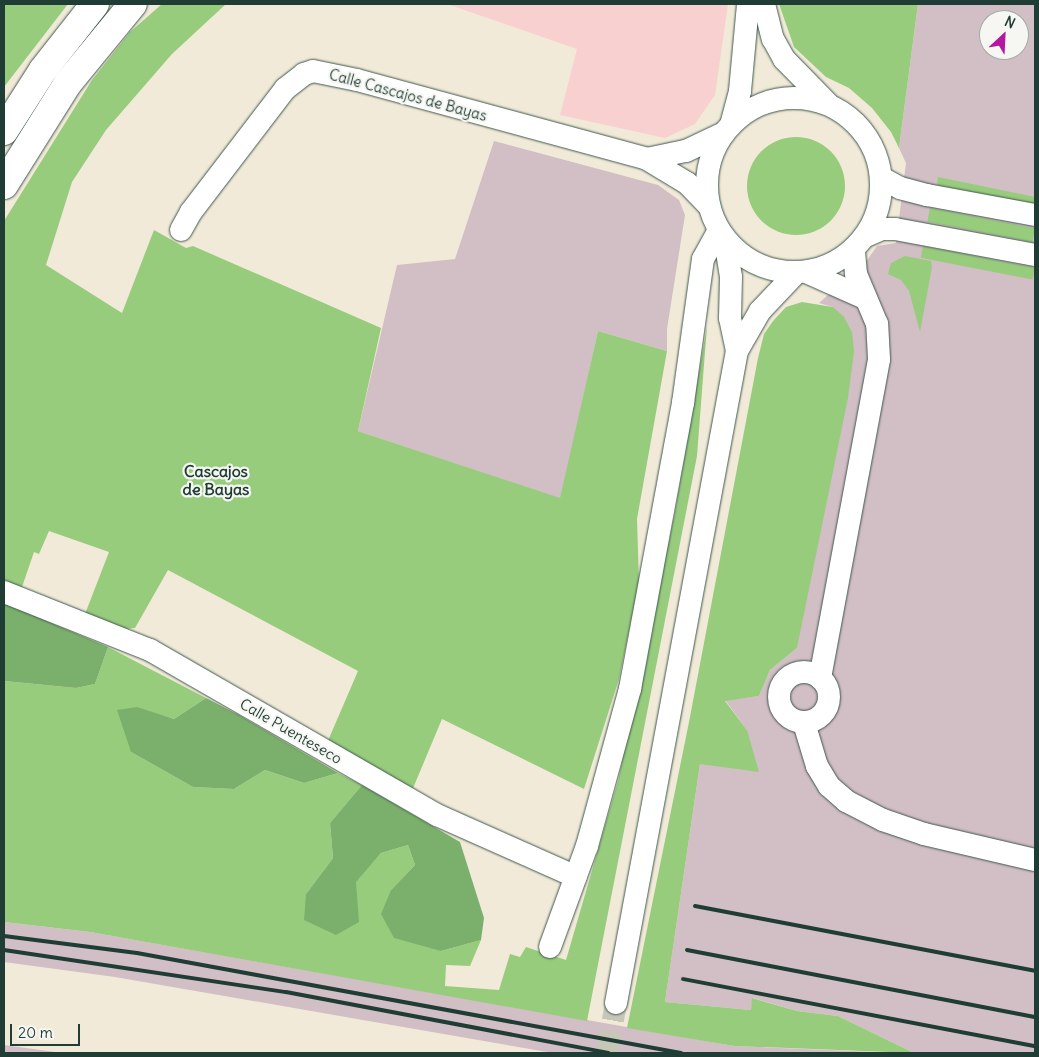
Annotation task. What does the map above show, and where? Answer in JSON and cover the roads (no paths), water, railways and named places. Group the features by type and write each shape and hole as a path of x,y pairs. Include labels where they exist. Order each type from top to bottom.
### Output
{"street":[{"path":"4,131 43,70 95,4"},
{"path":"4,185 68,83 133,4"},
{"path":"736,351 730,318 731,277 722,235 710,206 709,172 712,156 727,129 740,91 748,4"},
{"path":"764,4 773,39 784,59 831,106 851,118 866,135 877,156 882,178 879,205 860,243 856,274 878,324 880,359 824,650 810,675 786,680 779,695 779,703 788,717 809,728"},
{"name":"Calle Cascajos de Bayas","path":"181,230 191,212 285,89 304,74 313,71 349,78 647,159 687,183 710,206"},
{"path":"727,129 753,108 778,99 805,99 831,106"},
{"name":"Calle Cascajos de Bayas","path":"647,159 686,151 727,129"},
{"path":"882,178 900,188 927,195 1035,215"},
{"path":"616,1004 736,351 760,311 801,272 832,264 882,229 895,229 1035,255"},
{"path":"722,235 748,259 768,268 801,272 865,298"},
{"path":"550,947 576,877 603,790 630,689 683,403 703,259 722,235"},
{"name":"Calle Puenteseco","path":"4,592 150,650 437,815 576,877"},
{"path":"809,728 828,706 829,690 810,675"},
{"path":"809,728 817,766 829,786 846,801 883,820 924,834 1035,860"}],"tunnel":[{"path":"607,1053 616,1003"}],"railway":[{"path":"695,906 1035,971"},
{"path":"4,936 137,953 681,1053"},
{"path":"4,950 286,992 608,1053"},
{"path":"687,950 1035,1017"},
{"path":"683,979 1035,1046"}],"district":[{"name":"Cascajos de Bayas","path":"216,480"}]}
